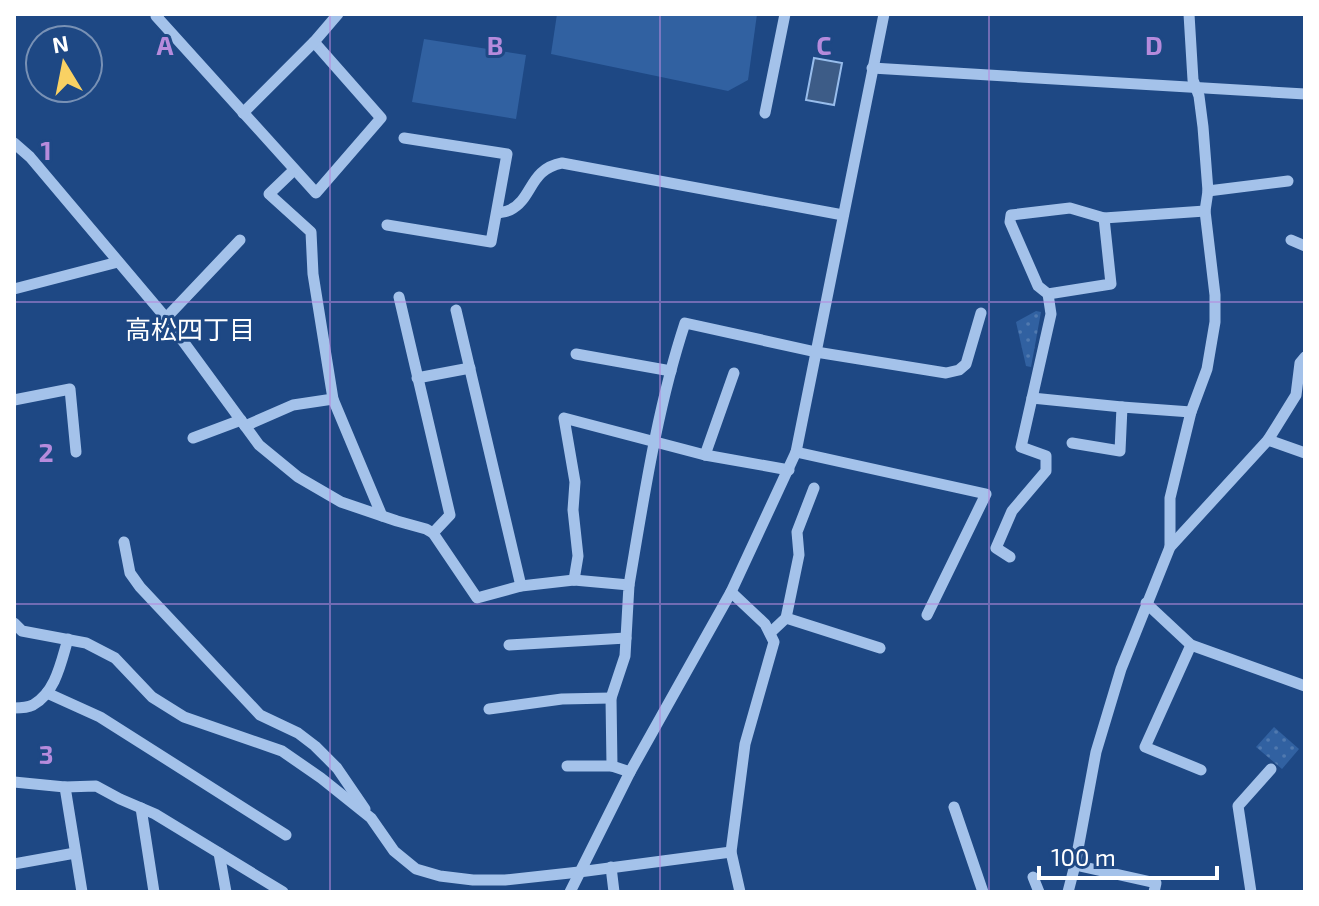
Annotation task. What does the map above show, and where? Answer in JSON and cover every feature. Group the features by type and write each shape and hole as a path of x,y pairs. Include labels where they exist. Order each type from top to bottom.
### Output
{"street":[{"path":"159,14 156,16 316,193 381,118 314,42"},
{"path":"243,113 338,14"},
{"path":"765,113 785,14"},
{"path":"570,892 630,772 731,592 796,452 884,14"},
{"path":"1170,547 1170,498 1191,412 1207,369 1215,322 1215,295 1205,211 1208,191 1203,127 1193,80 1189,14"},
{"path":"872,68 1305,94"},
{"path":"387,225 491,242 497,213 507,154 404,138"},
{"path":"14,143 30,157 166,318 259,445 298,477 341,502 433,533 477,598 521,586 574,580 629,585"},
{"path":"497,213 510,210 542,172 562,163 843,215"},
{"path":"294,170 269,194 311,232 313,274 333,399 382,516"},
{"path":"1208,191 1288,181"},
{"path":"1010,557 996,548 1012,511 1046,471 1046,456 1021,447 1051,314 1048,294 1038,286 1010,222 1011,215 1070,208 1104,218 1205,211"},
{"path":"1048,294 1111,284 1104,218"},
{"path":"166,318 240,240"},
{"path":"1291,240 1305,246"},
{"path":"14,289 118,262"},
{"path":"399,297 450,515 433,533"},
{"path":"456,310 521,586"},
{"path":"612,766 611,698 625,656 629,585 653,442 685,323 816,352 946,373 959,370 966,364 981,313"},
{"path":"576,354 671,371"},
{"path":"1068,892 1096,752 1121,669 1170,547 1268,440 1296,395 1300,363 1305,357"},
{"path":"417,378 470,368"},
{"path":"705,455 734,373"},
{"path":"14,400 70,389 76,452"},
{"path":"1032,398 1191,412"},
{"path":"193,438 293,405 333,399"},
{"path":"1072,443 1120,451 1122,407"},
{"path":"574,580 578,556 573,510 575,482 564,418 705,455 789,470"},
{"path":"1268,440 1305,453"},
{"path":"796,452 986,494 927,615"},
{"path":"770,633 786,618 799,555 797,532 814,488"},
{"path":"124,542 130,573 140,587 260,715 298,733 337,768 394,851 416,869 440,876 505,880 731,852"},
{"path":"731,592 765,624 774,642 745,744 731,852 740,892"},
{"path":"1146,603 1191,645 1305,686"},
{"path":"786,618 880,648"},
{"path":"14,623 22,631 86,643 115,658 152,697 184,717 282,751 371,818"},
{"path":"509,645 626,638"},
{"path":"14,708 31,707 47,693 57,674 68,639"},
{"path":"1191,645 1145,747 1201,770"},
{"path":"47,693 100,717 286,835"},
{"path":"489,709 562,699 611,698"},
{"path":"567,766 612,766 630,772"},
{"path":"1251,892 1238,806 1271,769"},
{"path":"14,782 65,787 96,786 155,814 283,892"},
{"path":"65,787 82,892"},
{"path":"954,807 983,892"},
{"path":"141,808 154,892"},
{"path":"14,864 75,853"},
{"path":"219,853 226,892"},
{"path":"1075,865 1156,883 1154,892"},
{"path":"611,867 614,892"},
{"path":"1033,877 1039,892"}],"shaded area":[{"path":"557,14 757,14 748,80 728,91 551,54"},
{"path":"424,39 526,55 516,119 412,102"},
{"path":"814,58 842,63 834,105 806,100"},
{"path":"1036,311 1041,312 1031,367 1026,366 1016,322"},
{"path":"1274,727 1299,749 1282,769 1256,747"}],"district":[{"name":"高松四丁目","path":"190,330"}]}
